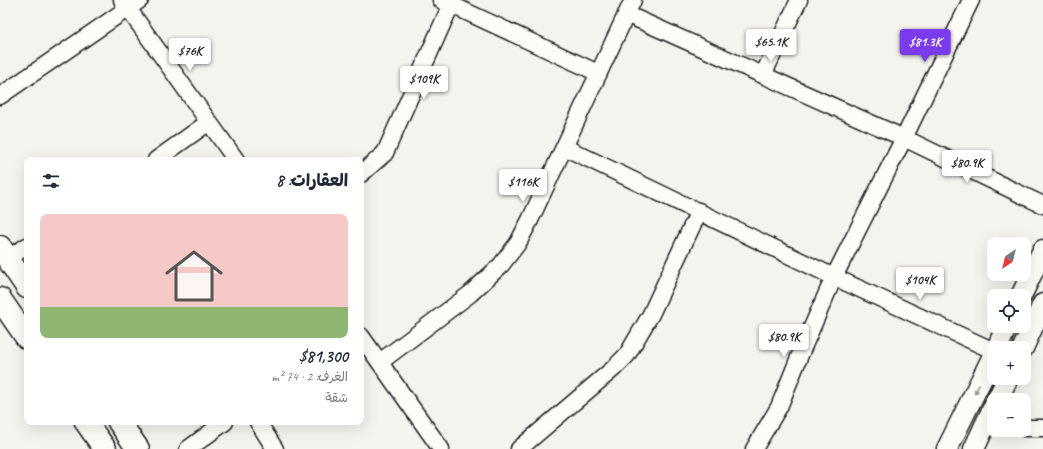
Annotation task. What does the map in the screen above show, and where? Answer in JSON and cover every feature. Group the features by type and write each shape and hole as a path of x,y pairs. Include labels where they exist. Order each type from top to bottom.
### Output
{"main road":[{"path":"4,253 24,283"},
{"path":"0,299 24,334"},
{"path":"88,425 105,449"},
{"path":"121,425 138,449"}],"street":[{"path":"763,75 799,0"},
{"path":"754,449 779,407 834,277 971,0"},
{"path":"364,171 384,153 448,2 598,73"},
{"path":"0,96 130,3 234,157"},
{"path":"380,362 470,294 501,265 518,243 629,7 763,75 904,138 1043,205"},
{"path":"160,157 209,122"},
{"path":"564,147 987,350"},
{"path":"519,449 613,369 627,355 650,314 699,212"},
{"path":"4,253 24,247"},
{"path":"1024,289 1043,250"},
{"path":"1026,341 1043,304"},
{"path":"364,340 442,449"},
{"path":"947,449 987,367"},
{"path":"188,449 221,425"},
{"path":"260,425 275,449"},
{"path":"1031,428 1043,428"},
{"path":"974,449 987,430"}]}
